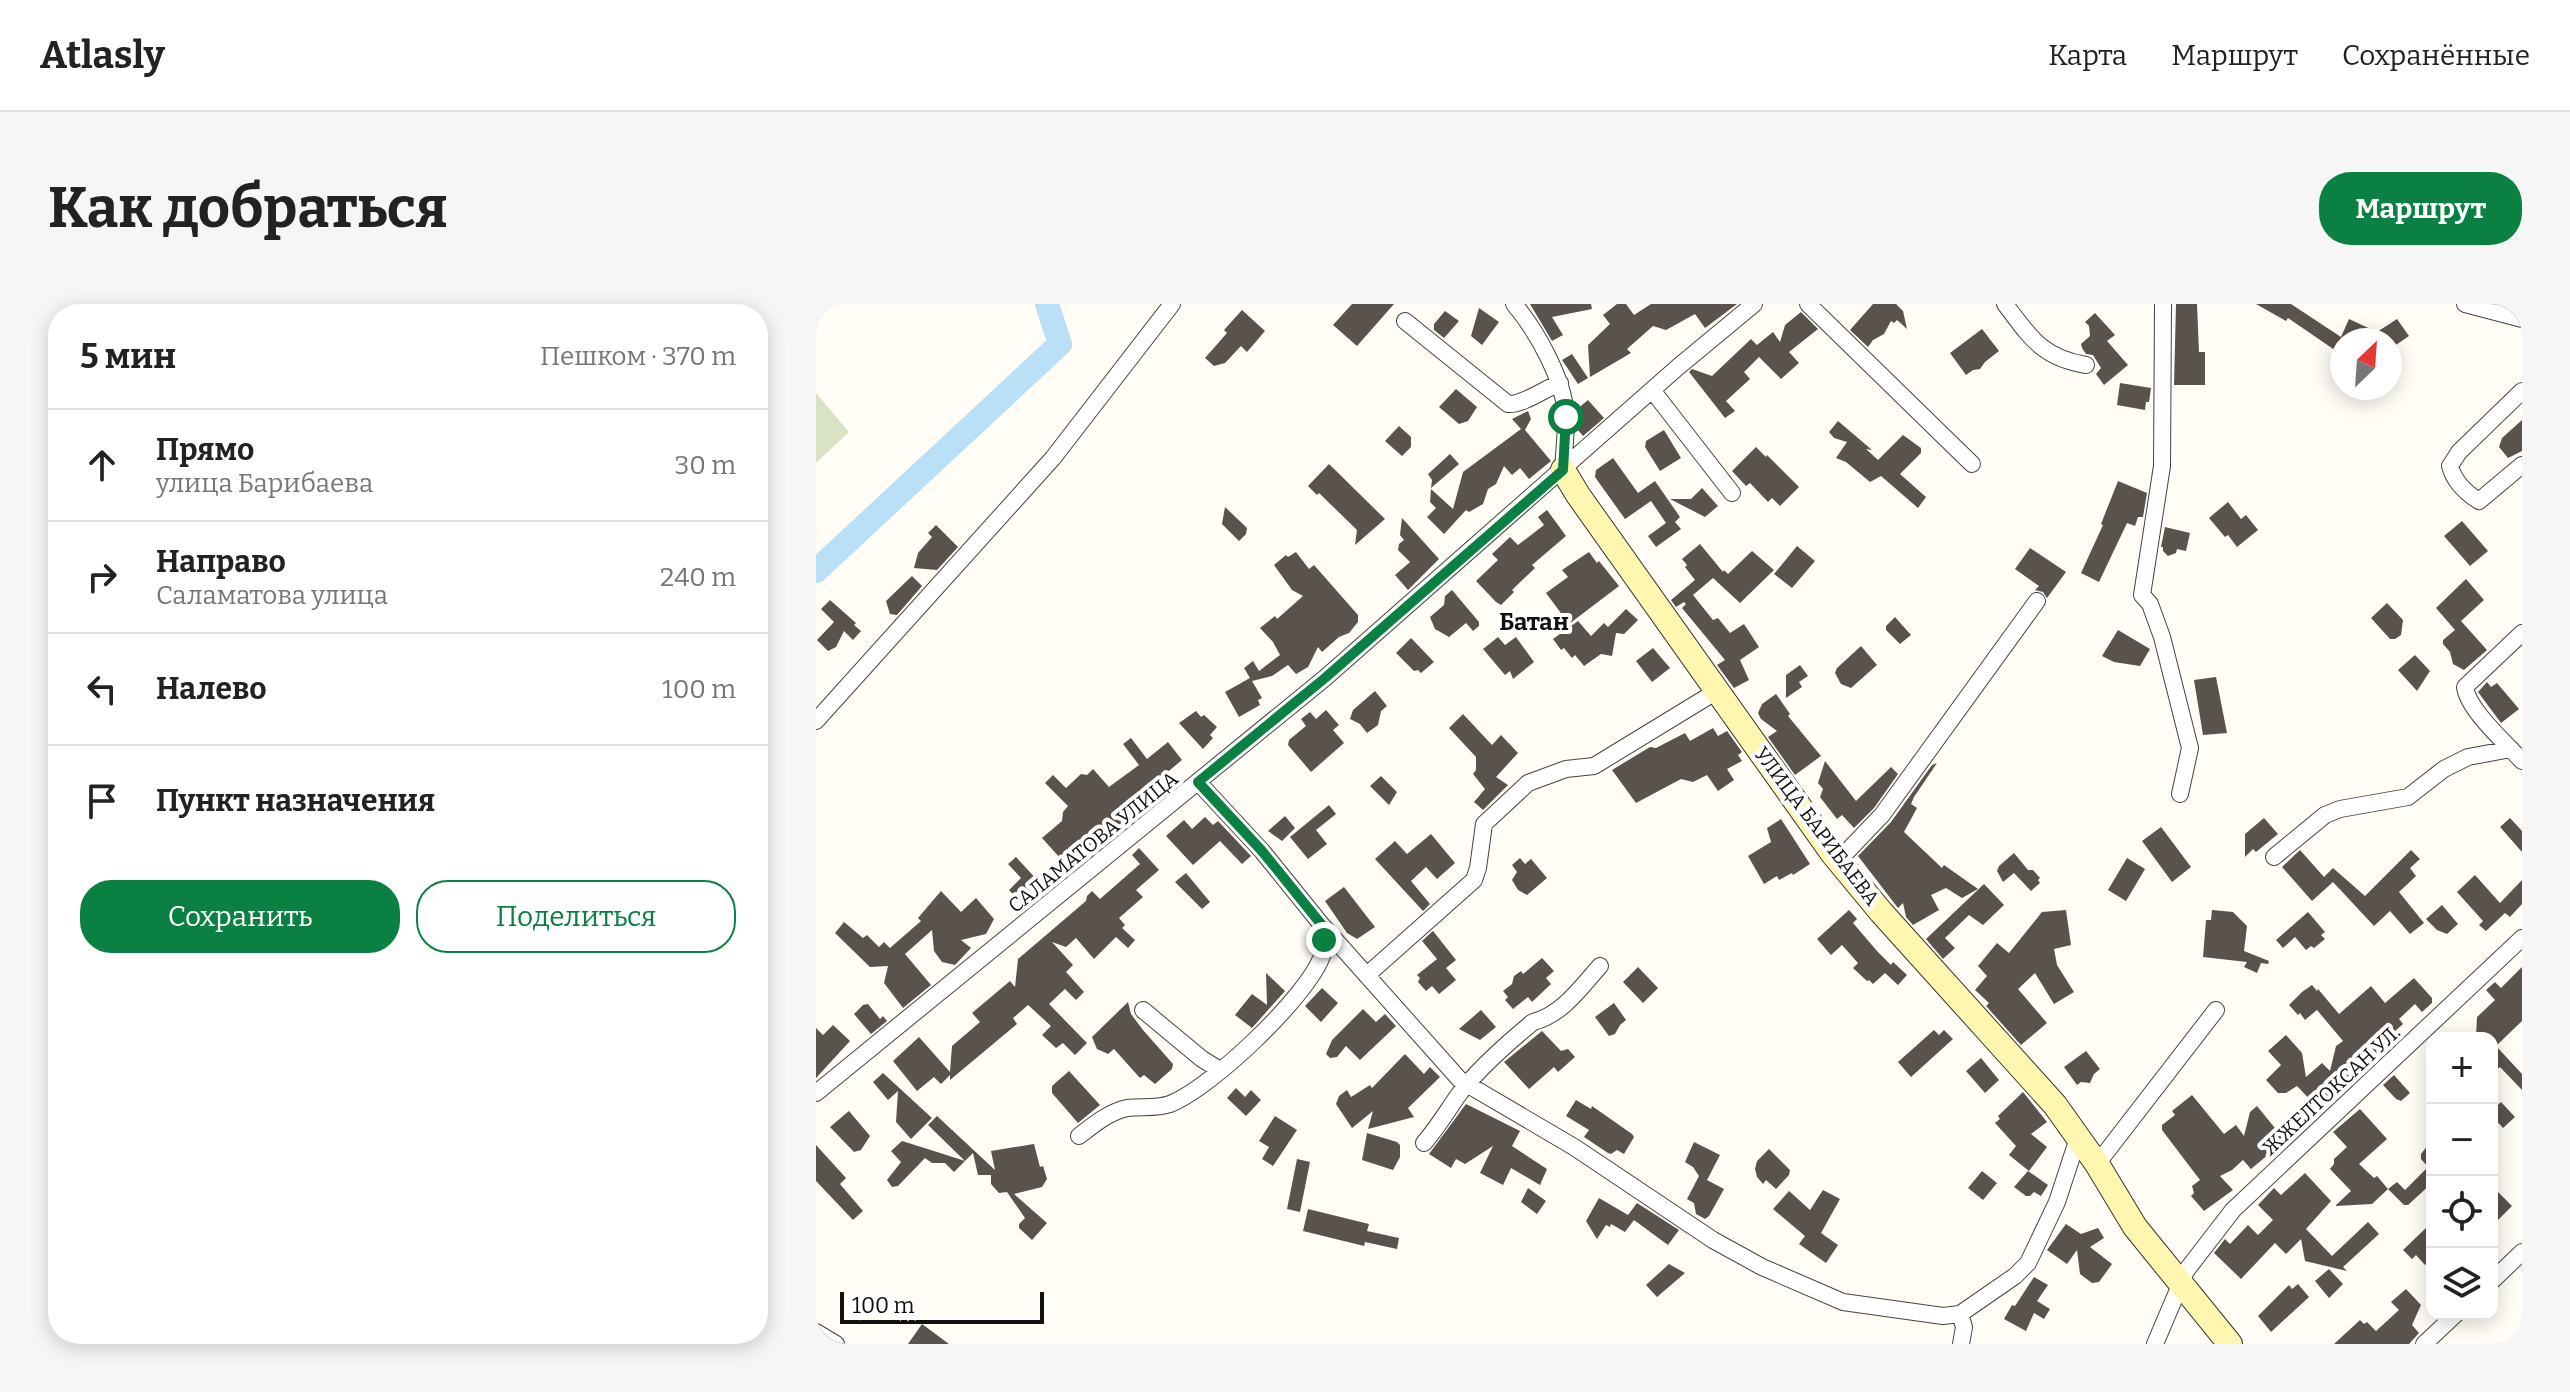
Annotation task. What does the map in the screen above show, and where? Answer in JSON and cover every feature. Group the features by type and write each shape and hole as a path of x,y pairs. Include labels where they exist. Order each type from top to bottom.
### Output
{"street":[{"path":"816,721 1053,458 1172,304"},
{"path":"1514,304 1536,336 1560,383 1566,417 1563,470"},
{"name":"САЛАМАТОВА УЛИЦА","path":"816,1093 1325,678 1754,304"},
{"path":"1808,304 1972,464"},
{"path":"2005,304 2035,344 2065,361 2086,365"},
{"path":"2163,304 2162,466 2142,595 2150,604 2162,637 2190,748 2180,794"},
{"path":"2465,304 2522,319"},
{"path":"1405,321 1508,404 1519,405 1537,392 1560,383"},
{"path":"1652,390 1732,493"},
{"path":"2522,391 2459,452 2450,466 2457,481 2479,501 2522,465"},
{"name":"УЛИЦА БАРИБАЕВА","path":"1563,470 1838,861 2055,1105 2097,1164 2135,1227 2230,1344"},
{"path":"1838,861 1882,815 2037,601"},
{"path":"2517,755 2473,706 2465,687 2522,633"},
{"path":"1367,975 1474,880 1484,824 1528,783 1566,769 1594,766 1717,691"},
{"path":"2274,857 2325,815 2340,809 2408,797 2444,769 2468,757 2517,755"},
{"path":"1198,782 1262,851 1321,924 1460,1080 1574,1147 1713,1240 1762,1267 1843,1302 1943,1316 1960,1314 2015,1276 2028,1263 2057,1202 2078,1138"},
{"path":"1079,1136 1099,1121 1125,1109 1167,1105 1182,1098 1239,1055 1312,977 1324,953 1321,924"},
{"name":"ЖЖЕЛТОКСАН УЛ.","path":"2155,1344 2180,1282 2194,1258 2233,1210 2522,938"},
{"path":"1424,1143 1468,1086 1527,1027 1560,1009 1600,966"},
{"path":"1143,1010 1220,1070"},
{"path":"2097,1164 2216,1010"},
{"path":"1703,1256 1713,1240"},
{"path":"2498,1275 2522,1252"},
{"path":"1960,1314 1964,1327 1961,1344"},
{"path":"2424,1344 2450,1320"},
{"path":"816,1332 836,1344"}],"green space":[{"path":"816,393 849,432 816,463"}],"building":[{"path":"1352,304 1394,304 1357,346 1333,325"},
{"path":"1530,304 1591,304 1592,309 1552,317 1563,335 1552,341"},
{"path":"1617,304 1626,304 1634,315 1651,304 1737,304 1705,328 1695,314 1666,330 1653,326 1627,349 1631,353 1590,377 1588,345 1610,324 1603,315"},
{"path":"1873,304 1896,304 1903,311 1907,329 1897,320 1894,323 1891,321 1884,334 1868,347 1850,330"},
{"path":"2176,304 2197,304 2199,352 2205,352 2205,385 2174,385"},
{"path":"2256,304 2291,304 2330,330 2330,347 2288,318 2286,321"},
{"path":"1479,308 1499,322 1482,345 1471,336"},
{"path":"1242,310 1265,331 1247,352 1241,346 1225,363 1214,366 1205,358"},
{"path":"1445,311 1459,321 1444,338 1434,330 1434,324"},
{"path":"1801,312 1818,329 1789,352 1799,363 1781,379 1759,357 1744,372 1750,379 1726,401 1735,411 1725,418 1689,372 1692,369 1712,376 1751,339 1757,345 1773,332 1780,342 1785,325"},
{"path":"2095,313 2115,335 2107,341 2128,365 2104,385 2096,374 2101,368 2093,355 2086,354 2081,344 2090,336 2089,326 2085,322"},
{"path":"2349,319 2368,328 2345,328"},
{"path":"2397,319 2409,336 2402,341 2402,328 2383,328"},
{"path":"1982,329 1999,351 1980,369 1966,375 1950,353"},
{"path":"1572,354 1588,378 1578,384 1562,360"},
{"path":"2120,383 2151,388 2145,410 2117,405"},
{"path":"1456,389 1477,407 1468,421 1459,424 1439,407"},
{"path":"1588,400 1604,418 1583,436 1577,429 1576,410"},
{"path":"1528,411 1531,419 1525,430 1551,461 1529,479 1520,468 1512,475 1504,466 1496,484 1488,489 1483,504 1469,512 1466,510 1444,534 1427,517 1436,508 1430,502 1431,489 1453,509 1463,472 1521,429 1512,419"},
{"path":"2522,420 2522,451 2508,458 2499,447 2502,438"},
{"path":"1838,421 1872,450 1866,449 1878,460 1903,435 1921,448 1921,453 1900,474 1926,497 1918,508 1881,476 1870,482 1846,462 1836,458 1847,442 1834,438 1829,432"},
{"path":"1399,426 1411,437 1411,447 1402,456 1385,441"},
{"path":"1664,430 1681,458 1660,471 1645,447 1646,441"},
{"path":"1756,447 1799,487 1780,506 1772,498 1768,502 1750,483 1746,486 1732,471"},
{"path":"1450,454 1459,464 1431,488 1432,480 1428,474"},
{"path":"1613,458 1638,493 1655,481 1680,517 1675,522 1681,529 1656,547 1648,536 1666,523 1651,501 1625,519 1595,477 1596,470"},
{"path":"1329,464 1385,519 1355,545 1357,530 1308,486"},
{"path":"2118,481 2147,493 2143,517 2138,517 2135,526 2127,523 2099,582 2081,573 2103,525"},
{"path":"1702,488 1718,506 1705,517 1670,499 1691,499"},
{"path":"2228,502 2241,519 2246,515 2258,530 2237,547 2209,518"},
{"path":"1225,507 1247,528 1239,541 1222,524"},
{"path":"1547,510 1566,536 1532,565 1535,568 1501,605 1476,581 1498,560 1492,554 1510,537 1518,545 1544,525 1538,517"},
{"path":"1402,518 1439,559 1408,590 1395,575 1410,562 1398,550 1404,540 1400,535"},
{"path":"2462,521 2488,551 2470,566 2444,536"},
{"path":"936,525 958,547 937,570 914,568 918,553 932,537 928,533"},
{"path":"2165,527 2190,533 2186,551 2177,549 2176,553 2168,556 2163,551"},
{"path":"1700,544 1728,574 1752,551 1774,570 1740,603 1713,578 1693,595 1713,620 1718,618 1730,633 1744,624 1759,647 1740,660 1749,680 1734,688 1717,665 1725,660 1682,608 1686,604 1684,602 1676,607 1671,600 1695,580 1682,559"},
{"path":"1797,546 1815,561 1792,588 1774,574"},
{"path":"2030,548 2066,572 2047,598 2043,592 2035,590 2039,586 2015,569"},
{"path":"1296,552 1309,569 1314,565 1358,615 1358,622 1349,633 1339,637 1322,652 1318,647 1308,667 1296,674 1288,665 1272,676 1252,681 1262,698 1258,700 1260,705 1239,717 1225,692 1250,678 1244,668 1253,661 1259,671 1280,655 1260,628 1275,616 1277,619 1303,596 1292,590 1274,565 1286,555 1288,557"},
{"path":"1589,552 1619,586 1569,624 1546,593 1568,577 1562,570"},
{"path":"912,576 922,586 897,615 890,614 886,601"},
{"path":"2466,579 2484,600 2461,621 2487,650 2464,670 2453,664 2450,652 2443,644 2443,640 2455,630 2436,608"},
{"path":"1452,590 1479,622 1479,626 1473,631 1466,623 1449,637 1435,629 1430,617 1444,605 1445,596"},
{"path":"830,600 861,631 853,640 844,631 836,647 828,651 817,640 834,622 821,609"},
{"path":"2387,603 2403,620 2401,635 2395,639 2390,639 2371,618"},
{"path":"1626,609 1638,620 1624,634 1616,633 1612,656 1601,654 1584,666 1575,655 1572,658 1564,648 1561,650 1553,639 1578,621 1591,636 1604,623 1608,627"},
{"path":"1895,617 1911,635 1900,644 1886,630"},
{"path":"2118,630 2150,649 2140,666 2114,662 2102,656"},
{"path":"1498,637 1505,645 1516,637 1534,662 1513,679 1510,671 1505,675 1483,649"},
{"path":"1411,638 1434,662 1421,673 1414,671 1396,653"},
{"path":"1861,646 1877,665 1851,688 1841,684 1835,673"},
{"path":"1653,648 1670,668 1652,682 1636,661"},
{"path":"2415,655 2430,671 2417,691 2398,670"},
{"path":"1800,665 1808,676 1799,682 1802,687 1786,698 1786,675"},
{"path":"2216,677 2227,733 2203,735 2194,680"},
{"path":"2487,682 2491,687 2497,683 2519,709 2501,723 2478,692"},
{"path":"1375,691 1387,706 1381,711 1378,725 1367,733 1360,724 1350,719 1353,710"},
{"path":"1776,694 1790,714 1788,716 1821,756 1795,775 1768,737 1777,731 1758,713 1762,704"},
{"path":"1326,710 1339,725 1333,730 1344,743 1311,772 1288,745 1289,740 1306,726 1301,719 1310,712 1316,719"},
{"path":"1196,711 1217,727 1210,735 1213,738 1203,749 1179,723"},
{"path":"1463,714 1492,745 1501,735 1518,753 1496,777 1508,785 1483,810 1474,802 1485,789 1473,774 1476,757 1449,728"},
{"path":"1713,728 1718,736 1727,731 1742,752 1738,755 1742,761 1727,769 1734,780 1718,791 1707,775 1693,782 1681,779 1636,803 1612,770 1650,747 1656,748 1685,733 1690,741"},
{"path":"1131,738 1147,759 1168,742 1182,760 1164,775 1172,786 1106,842 1100,836 1088,848 1083,848 1070,858 1061,859 1042,838 1062,821 1063,812 1068,806 1045,783 1053,775 1066,788 1081,774 1087,775 1093,769 1109,787 1139,765 1123,744"},
{"path":"1825,761 1856,801 1891,767 1898,774 1874,808 1854,828 1842,815 1837,819 1820,797 1823,789 1818,783"},
{"path":"1937,763 1914,797 1911,804 1917,808 1904,832 1942,868 1944,865 1978,889 1962,898 1946,888 1931,895 1939,910 1913,925 1906,917 1903,903 1898,908 1858,856 1891,822 1932,765"},
{"path":"1381,776 1397,792 1389,805 1370,786"},
{"path":"1329,805 1336,814 1316,830 1327,844 1308,859 1290,837"},
{"path":"1285,816 1295,828 1282,841 1268,831"},
{"path":"1205,817 1213,825 1218,821 1251,856 1242,864 1220,841 1193,865 1166,836 1184,820 1192,829"},
{"path":"2264,818 2278,834 2245,857 2245,834"},
{"path":"2510,818 2522,831 2522,852 2500,827"},
{"path":"1781,819 1810,864 1793,875 1779,880 1777,876 1764,884 1748,856 1771,842 1767,828"},
{"path":"2161,827 2191,867 2172,882 2142,841"},
{"path":"1431,834 1455,863 1437,879 1426,867 1411,881 1430,904 1423,911 1375,859 1395,841 1407,854"},
{"path":"1139,848 1159,870 1136,890 1143,897 1119,918 1125,925 1122,928 1135,940 1128,948 1116,937 1094,959 1076,938 1066,947 1052,942 1073,965 1066,972 1084,992 1076,1000 1065,989 1049,1004 1087,1043 1075,1055 1063,1043 1056,1048 1042,1035 1051,1026 1028,1005 1013,1018 1017,1024 950,1080 950,1075 941,1084 934,1077 917,1091 893,1061 919,1037 950,1072 952,1046 980,1022 972,1013 1010,981 1015,987 1018,959 1086,901 1092,891 1100,899 1140,864 1132,855"},
{"path":"2300,850 2324,877 2333,868 2365,896 2411,850 2420,859 2410,868 2416,876 2399,892 2424,923 2410,934 2390,911 2374,926 2333,882 2312,901 2282,867"},
{"path":"2014,853 2028,870 2033,870 2040,878 2040,883 2031,891 2014,873 2003,882 1997,871"},
{"path":"1016,857 1039,882 1044,878 1052,886 1040,896 1033,890 1020,902 1009,890 1021,878 1008,864"},
{"path":"1520,858 1525,864 1531,859 1547,878 1527,895 1518,890 1512,880 1517,872 1512,865"},
{"path":"2127,858 2145,869 2126,901 2108,890"},
{"path":"1186,873 1210,902 1202,909 1175,882"},
{"path":"2475,875 2500,903 2522,880 2522,904 2510,917 2505,913 2486,931 2479,925 2483,921 2457,892"},
{"path":"1984,884 2004,905 1983,925 1969,915 1945,938 1955,948 1943,959 1926,939"},
{"path":"1344,887 1375,927 1357,939 1347,933 1325,901"},
{"path":"941,891 961,912 976,898 994,919 986,934 961,940 971,948 955,965 942,962 934,951 932,930 905,954 931,985 903,1008 884,983 888,966 870,967 835,933 844,922 863,938 867,935 879,947 884,942 890,948 921,921 918,918"},
{"path":"2442,905 2458,924 2447,934 2437,930 2426,919"},
{"path":"1849,910 1857,919 1853,923 1877,951 1907,975 1898,985 1885,973 1873,984 1867,981 1853,968 1858,963 1842,945 1831,955 1817,939"},
{"path":"2066,910 2071,945 2054,949 2057,965 2074,992 2054,1004 2035,973 2018,989 2047,1023 2021,1045 1975,990 1987,976 1978,966 1997,943 2009,953 2042,912"},
{"path":"2212,910 2233,912 2247,926 2244,951 2269,961 2268,964 2261,963 2257,973 2244,967 2247,962 2203,957 2206,920 2211,920"},
{"path":"2308,912 2325,932 2321,935 2325,939 2306,950 2295,937 2283,948 2276,940"},
{"path":"1433,931 1456,960 1446,968 1456,980 1439,994 1432,986 1426,991 1418,982 1420,978 1417,975 1437,959 1422,941"},
{"path":"1542,958 1554,971 1546,978 1551,984 1532,1002 1528,997 1513,1009 1505,1000 1508,997 1503,991 1512,984 1514,976 1521,971 1523,974"},
{"path":"1638,967 1658,988 1643,1003 1623,982"},
{"path":"2522,967 2522,1021 2498,1044 2498,1032 2476,1032 2477,1017 2495,1000 2486,990 2495,982 2501,988"},
{"path":"1266,973 1285,991 1252,1028 1235,1015 1252,994 1267,1005"},
{"path":"2414,978 2432,998 2432,1003 2422,1012 2415,1004 2399,1019 2403,1024 2384,1041 2390,1048 2380,1057 2367,1043 2357,1058 2349,1063 2352,1074 2341,1083 2346,1088 2336,1097 2333,1094 2318,1108 2297,1086 2286,1093 2278,1093 2266,1080 2281,1065 2268,1051 2286,1035 2302,1053 2306,1077 2322,1063 2330,1071 2336,1046 2343,1041 2317,1010 2305,1020 2289,1005 2312,985 2339,1014 2371,986 2385,1003"},
{"path":"1322,988 1338,1003 1321,1022 1305,1006"},
{"path":"1128,1002 1131,1014 1173,1064 1172,1069 1155,1084 1144,1075 1140,1078 1114,1049 1108,1054 1097,1049 1092,1037"},
{"path":"1614,1003 1626,1020 1615,1034 1609,1036 1595,1017"},
{"path":"868,1004 880,1019 883,1016 887,1021 871,1034 854,1014"},
{"path":"1363,1009 1376,1022 1385,1014 1396,1026 1360,1060 1346,1046 1337,1057 1330,1058 1326,1054 1332,1040"},
{"path":"1481,1010 1496,1027 1480,1040 1459,1029"},
{"path":"833,1025 850,1041 816,1078 816,1028 823,1035"},
{"path":"1934,1030 1939,1035 1944,1030 1953,1039 1911,1077 1898,1062"},
{"path":"1542,1031 1561,1051 1568,1049 1575,1057 1558,1072 1554,1067 1529,1089 1504,1062"},
{"path":"2498,1048 2522,1074 2522,1090 2500,1067 2498,1069"},
{"path":"2086,1051 2100,1069 2090,1083 2077,1085 2064,1067"},
{"path":"1405,1054 1424,1074 1430,1067 1440,1077 1408,1108 1414,1117 1368,1129 1373,1111 1352,1128 1336,1104 1339,1096 1347,1090 1351,1097 1370,1085 1372,1088"},
{"path":"1981,1058 1999,1080 1985,1093 1966,1071"},
{"path":"1069,1071 1100,1105 1078,1123 1052,1093 1052,1086"},
{"path":"883,1073 932,1118 911,1139 896,1122 898,1091 888,1100 873,1082"},
{"path":"2394,1075 2410,1093 2401,1101 2383,1085"},
{"path":"1236,1088 1245,1097 1251,1090 1261,1100 1246,1116 1227,1098"},
{"path":"2023,1092 2047,1122 2031,1134 2047,1147 2029,1171 2009,1155 2016,1146 1995,1123 2000,1119 1998,1116"},
{"path":"2192,1095 2224,1134 2236,1125 2244,1136 2250,1112 2257,1106 2283,1138 2281,1144 2251,1169 2243,1160 2220,1176 2233,1190 2204,1211 2191,1196 2194,1193 2192,1186 2200,1180 2162,1130 2162,1125 2175,1115 2172,1111"},
{"path":"1576,1100 1591,1109 1592,1106 1632,1134 1634,1137 1624,1154 1617,1150 1608,1153 1584,1137 1589,1130 1566,1116"},
{"path":"2501,1102 2515,1117 2503,1128 2498,1123 2498,1105"},
{"path":"1466,1104 1520,1131 1512,1146 1547,1169 1540,1185 1511,1168 1503,1185 1480,1173 1493,1146 1465,1164 1456,1159 1451,1168 1429,1154"},
{"path":"2360,1109 2387,1139 2359,1164 2374,1178 2377,1176 2388,1189 2372,1204 2335,1206 2351,1191 2330,1169 2334,1159 2347,1147 2333,1132"},
{"path":"849,1111 870,1136 861,1150 854,1152 830,1127"},
{"path":"937,1116 995,1170 991,1151 1034,1144 1047,1179 1042,1187 1014,1194 1047,1223 1032,1240 1019,1228 1025,1218 1007,1192 999,1193 991,1184 991,1175 978,1175 973,1153 965,1161 928,1125"},
{"path":"1275,1116 1297,1130 1273,1166 1262,1159 1269,1147 1259,1141"},
{"path":"1367,1133 1400,1145 1400,1157 1393,1170 1362,1160"},
{"path":"902,1141 965,1161 954,1172 945,1163 932,1163 925,1158 898,1186 892,1187 887,1180 901,1162 891,1151"},
{"path":"1694,1142 1720,1155 1707,1180 1724,1189 1705,1219 1696,1214 1694,1203 1687,1199 1699,1176 1685,1162"},
{"path":"816,1145 846,1178 840,1184 863,1211 853,1220 816,1181"},
{"path":"2426,1148 2426,1165 2421,1159"},
{"path":"1769,1149 1790,1170 1776,1189 1766,1180 1763,1184 1755,1169 1757,1161"},
{"path":"1297,1159 1310,1162 1300,1212 1287,1209"},
{"path":"2426,1169 2426,1188 2408,1205 2404,1205 2388,1189 2397,1182 2405,1190"},
{"path":"1982,1171 1997,1183 1983,1200 1968,1188"},
{"path":"2028,1171 2048,1185 2041,1196 2034,1192 2026,1196 2014,1187"},
{"path":"2305,1173 2331,1201 2306,1229 2332,1256 2368,1222 2379,1234 2343,1267 2347,1271 2305,1261 2301,1239 2286,1254 2275,1243 2241,1279 2214,1253 2225,1239 2230,1244 2248,1225 2258,1235 2273,1220 2258,1205 2274,1188 2281,1195"},
{"path":"1528,1188 1546,1201 1537,1214 1521,1202"},
{"path":"1823,1190 1840,1199 1821,1233 1838,1245 1826,1263 1799,1244 1805,1236 1773,1209 1789,1191 1810,1210"},
{"path":"2498,1192 2512,1206 2498,1220"},
{"path":"1599,1198 1628,1215 1637,1203 1679,1230 1668,1245 1634,1220 1625,1232 1611,1224 1610,1227 1606,1225 1597,1239 1586,1221"},
{"path":"1308,1209 1369,1224 1367,1231 1399,1238 1397,1249 1365,1242 1364,1246 1303,1231"},
{"path":"2066,1224 2081,1234 2098,1228 2104,1238 2090,1247 2112,1264 2099,1282 2092,1283 2080,1274 2077,1250 2067,1264 2047,1250"},
{"path":"2426,1228 2425,1265 2416,1255 2412,1259 2403,1250"},
{"path":"1669,1264 1685,1273 1657,1297 1646,1285"},
{"path":"2329,1269 2343,1284 2329,1298 2315,1281"},
{"path":"2034,1277 2048,1285 2037,1301 2050,1309 2044,1319 2034,1313 2026,1331 2004,1319"},
{"path":"2298,1284 2309,1297 2271,1332 2258,1316 2289,1285 2292,1289"},
{"path":"2406,1289 2421,1305 2412,1325 2419,1333 2409,1344 2334,1344 2360,1320 2376,1331 2399,1310 2391,1302"},
{"path":"922,1324 949,1344 908,1344"}],"waterway":[{"path":"816,571 1060,344 1047,304"}],"district":[{"name":"Батан","path":"1534,622"}],"route":[{"path":"1324,940 1321,924 1262,851 1198,782 1325,678 1563,470 1566,417"}]}
